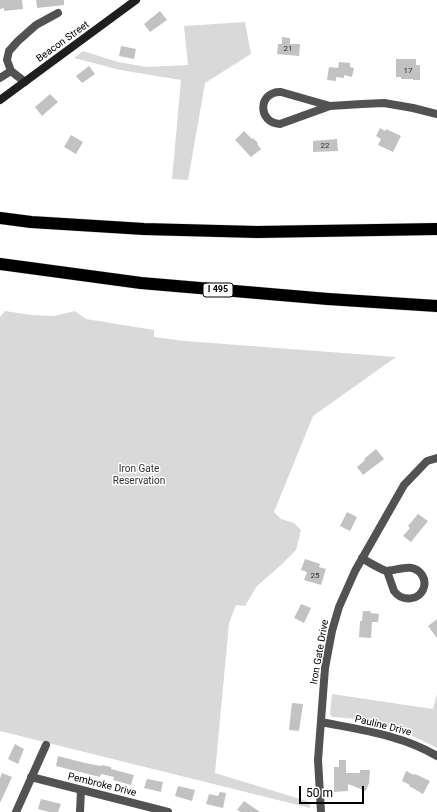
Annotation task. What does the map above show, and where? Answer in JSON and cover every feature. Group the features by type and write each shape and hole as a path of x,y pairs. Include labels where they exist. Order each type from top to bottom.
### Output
{"highway":[{"path":"0,218 31,222 144,229 257,232 437,229"},
{"name":"I 495","path":"0,264 141,283 328,299 437,306"}],"main road":[{"name":"Beacon Street","path":"0,100 136,0"}],"street":[{"path":"25,82 11,71 7,60 9,51 36,25 58,13"},
{"path":"0,78 11,71"},
{"path":"330,106 278,92 271,94 266,99 263,109 265,116 270,121 280,124 330,106 384,104 413,108 437,114"},
{"name":"Iron Gate Drive","path":"321,811 318,760 325,668 332,631 339,607 355,571 404,485 427,461 437,458"},
{"path":"362,558 387,571 405,567 415,568 420,572 423,578 424,585 422,591 411,599 405,599 399,596 393,588 387,571"},
{"name":"Pauline Drive","path":"321,722 392,736 437,756"},
{"path":"16,812 46,745"},
{"name":"Pembroke Drive","path":"31,778 164,812"},
{"path":"80,812 81,790"}],"green space":[{"path":"245,22 251,54 205,83 188,180 172,179 181,80 120,70 74,58 83,51 118,62 147,67 188,65 184,26"},
{"name":"Iron Gate Reservation","path":"5,311 31,315 54,316 75,311 86,319 154,330 154,337 185,341 396,357 313,416 274,512 281,519 294,523 301,530 296,550 257,586 245,606 236,605 229,623 215,773 310,802 310,808 0,731 0,317"},
{"path":"332,694 433,709 437,694 437,748 408,734 378,723 357,719 332,717 330,714"}],"building":[{"path":"0,0 22,0 23,9 4,11 4,8 0,9"},
{"path":"36,0 64,0 64,5 37,8"},
{"path":"160,11 167,20 150,32 144,24"},
{"path":"282,37 290,38 290,44 300,44 299,56 277,54 278,44 282,44"},
{"path":"121,46 136,49 134,59 119,56"},
{"path":"396,59 416,59 416,65 420,65 420,80 401,79 401,77 396,77"},
{"path":"339,62 350,63 350,67 354,68 352,77 344,75 344,78 336,77 336,81 327,80 329,67 338,68"},
{"path":"89,66 95,74 82,83 76,76"},
{"path":"50,94 58,102 42,116 35,107"},
{"path":"380,128 385,131 386,129 401,136 393,152 378,145 381,139 376,136"},
{"path":"244,131 258,143 257,144 261,149 251,157 235,140"},
{"path":"71,135 83,142 76,154 64,147"},
{"path":"337,139 338,151 313,152 313,141"},
{"path":"376,449 384,459 363,475 357,467"},
{"path":"347,512 357,517 350,531 340,526"},
{"path":"418,514 428,521 411,542 403,536 410,528 408,526"},
{"path":"305,559 320,564 319,567 326,569 321,585 304,580 307,572 301,570"},
{"path":"301,604 311,608 304,623 294,618"},
{"path":"363,611 371,611 370,613 379,614 378,622 372,622 371,638 359,637 360,621 362,621"},
{"path":"437,619 437,638 428,626"},
{"path":"292,703 303,704 299,731 289,730"},
{"path":"15,744 24,749 18,764 8,759"},
{"path":"58,756 85,763 111,767 111,769 134,775 131,785 113,780 114,777 101,774 100,777 56,766"},
{"path":"339,760 346,760 346,773 360,773 360,770 370,770 369,783 366,791 348,784 348,791 334,792 334,767 339,767"},
{"path":"406,771 430,781 423,794 402,781"},
{"path":"2,773 12,777 0,803 0,778"},
{"path":"147,779 163,782 161,792 144,788"},
{"path":"178,786 195,790 192,801 175,796"},
{"path":"220,792 226,793 223,808 206,804 209,794 218,796"},
{"path":"41,799 61,804 58,812 49,812 38,809"},
{"path":"244,801 260,812 241,812 237,810"}]}
